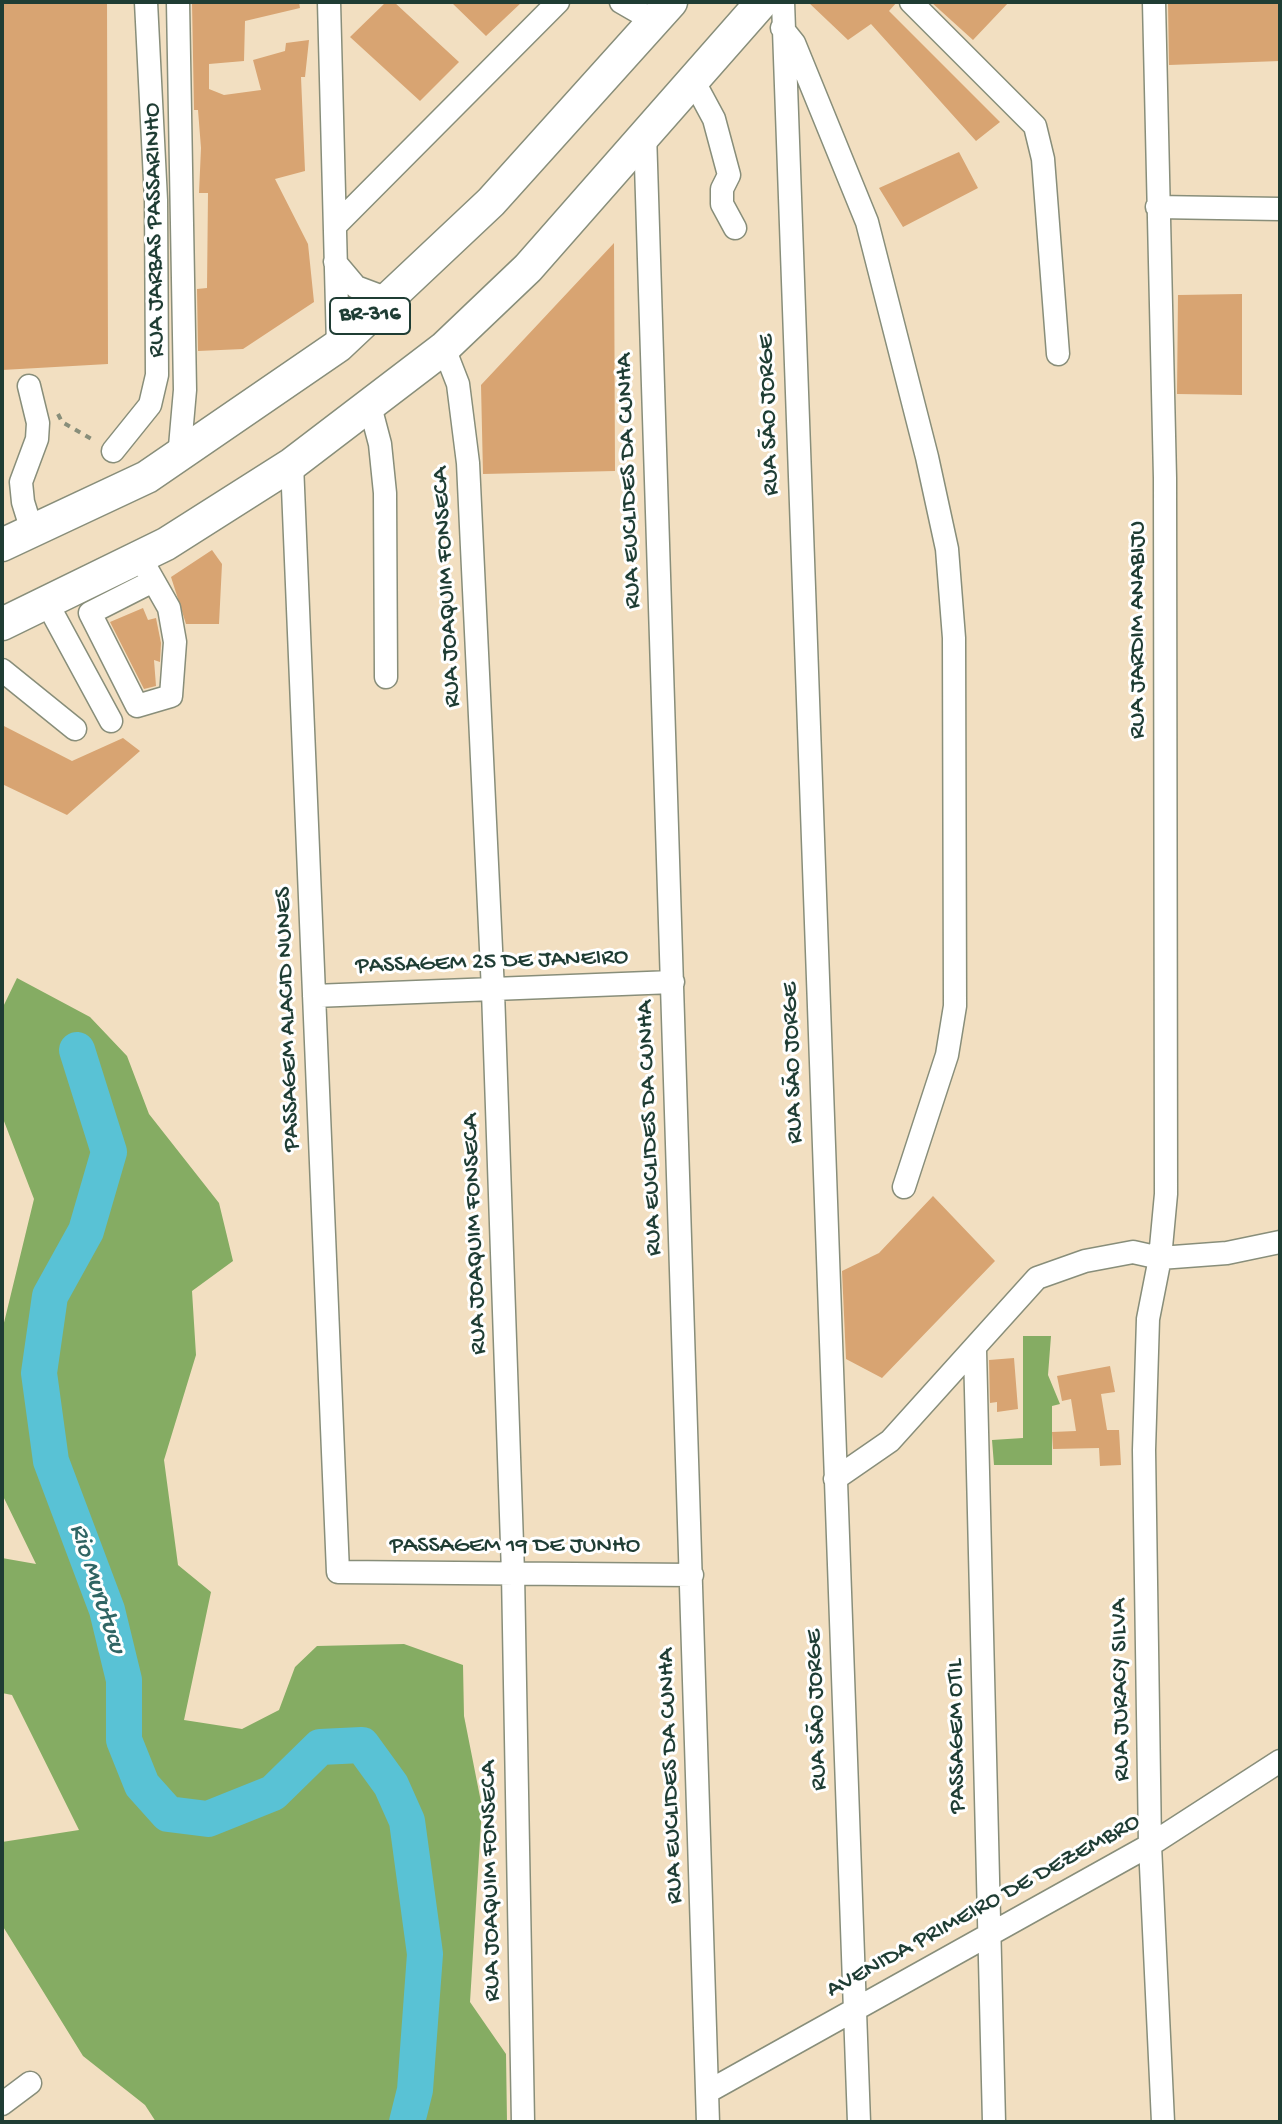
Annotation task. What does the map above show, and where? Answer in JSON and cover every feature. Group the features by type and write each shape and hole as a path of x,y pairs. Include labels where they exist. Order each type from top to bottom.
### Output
{"highway":[{"name":"BR-316","path":"2,545 147,477 179,458 338,346 491,202 662,12"},
{"name":"BR-316","path":"2,624 47,603 147,569 444,348 528,268 693,80 772,14"}],"street":[{"path":"113,451 150,405 157,375 156,200 146,2"},
{"name":"RUA JARBAS PASSARINHO","path":"178,2 185,390 179,458"},
{"path":"329,2 338,346"},
{"path":"335,226 558,2"},
{"path":"621,2 662,12"},
{"name":"RUA SÃO JORGE","path":"783,2 772,14 835,1479 859,2122"},
{"path":"911,2 1035,126 1043,159 1058,354"},
{"name":"RUA JARDIM ANABIJU","path":"1154,2 1165,478 1166,1194 1160,1258"},
{"path":"772,14 794,43 867,222 927,457 947,549 954,638 955,1006 947,1055 904,1187"},
{"path":"693,80 714,119 729,175 722,189 722,204 735,228"},
{"name":"RUA EUCLIDES DA CUNHA","path":"645,133 708,2122"},
{"path":"1157,207 1280,209"},
{"path":"335,262 356,287 388,299"},
{"name":"RUA JOAQUIM FONSECA","path":"444,348 458,384 468,463 493,991 513,1573 523,2122"},
{"path":"29,386 38,423 37,439 21,482 23,502 32,531"},
{"path":"370,406 380,444 385,493 386,677"},
{"name":"PASSAGEM ALACID NUNES","path":"292,464 338,1572"},
{"path":"147,569 169,608 175,642 171,696 137,706 90,613 147,569"},
{"path":"47,603 111,721"},
{"path":"2,670 75,729"},
{"name":"PASSAGEM 25 DE JANEIRO","path":"314,996 673,982"},
{"path":"835,1479 860,1466 890,1441 1037,1278 1085,1261 1133,1252 1160,1258 1227,1253 1280,1242"},
{"name":"RUA JURACY SILVA","path":"1160,1258 1148,1319 1145,1363 1150,1845 1163,2122"},
{"name":"PASSAGEM OTIL","path":"975,1350 994,2122"},
{"name":"PASSAGEM 19 DE JUNHO","path":"338,1572 692,1575"},
{"name":"AVENIDA PRIMEIRO DE DEZEMBRO","path":"709,2091 1150,1845 1280,1761"},
{"path":"2,2104 30,2083"}],"path":[{"path":"55,409 62,422 113,451"}],"green space":[{"path":"17,978 90,1017 127,1056 149,1114 219,1203 233,1261 192,1291 196,1355 164,1460 178,1565 211,1592 184,1720 242,1729 279,1710 295,1667 317,1646 404,1644 463,1665 464,1716 482,1807 470,2002 506,2054 507,2122 156,2122 145,2105 83,2056 2,1925 2,1842 79,1830 12,1695 2,1693 2,1558 36,1564 2,1494 2,1331 34,1199 2,1116 2,1009"},
{"path":"1023,1336 1051,1336 1048,1375 1060,1404 1052,1406 1052,1465 994,1465 992,1440 1023,1438"}],"building":[{"path":"2,2 107,2 108,364 2,370"},
{"path":"192,2 299,2 300,8 245,21 244,61 209,64 209,89 224,95 261,90 253,60 285,51 286,43 309,40 305,77 301,77 305,171 275,179 308,244 314,302 243,349 198,351 197,289 207,288 208,193 199,193 201,148 198,110 194,110"},
{"path":"386,2 394,2 459,62 420,101 350,37"},
{"path":"451,2 522,2 486,36"},
{"path":"808,2 897,2 889,11 1000,122 976,141 871,24 848,40"},
{"path":"931,2 1009,2 973,40"},
{"path":"1168,2 1280,2 1280,61 1169,65"},
{"path":"959,152 978,188 903,227 879,188"},
{"path":"614,243 615,471 483,474 481,385"},
{"path":"1242,294 1242,395 1177,394 1178,295"},
{"path":"212,550 222,564 219,624 186,624 171,577"},
{"path":"143,608 148,620 156,618 161,643 160,662 154,660 156,686 144,689 110,622"},
{"path":"2,725 72,761 123,738 140,751 67,815 2,784"},
{"path":"933,1196 995,1261 882,1378 846,1359 842,1271 879,1253"},
{"path":"1014,1358 1018,1409 997,1412 997,1402 990,1403 989,1360"},
{"path":"1110,1366 1115,1392 1101,1394 1107,1430 1119,1430 1121,1465 1100,1466 1099,1448 1053,1449 1052,1432 1076,1431 1071,1399 1062,1401 1057,1376"}],"waterway":[{"name":"Rio Murutucu","path":"77,1050 109,1152 86,1231 50,1296 39,1373 51,1461 107,1610 124,1680 124,1740 142,1785 168,1814 208,1819 273,1793 320,1747 362,1745 391,1785 407,1821 425,1954 415,2090 407,2122"}]}
